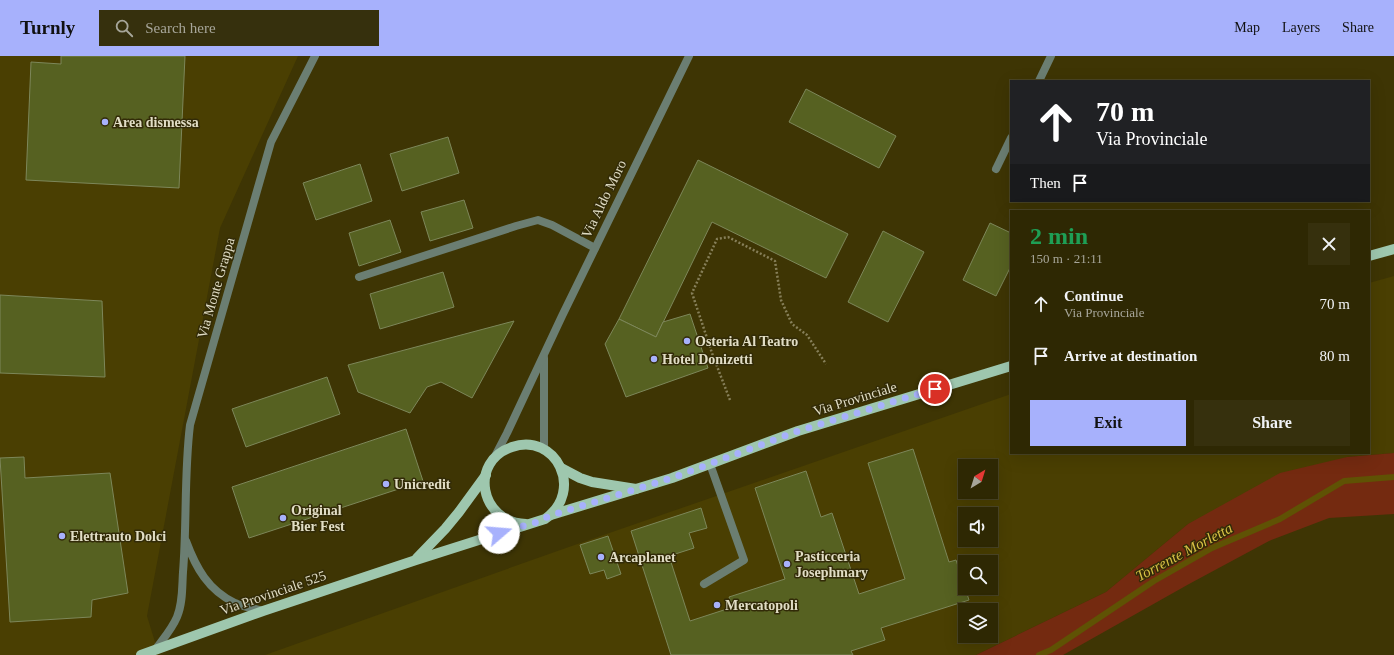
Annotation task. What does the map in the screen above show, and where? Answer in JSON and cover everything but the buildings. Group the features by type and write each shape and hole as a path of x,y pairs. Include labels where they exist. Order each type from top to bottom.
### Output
{"main road":[{"path":"1370,256 1394,249"},
{"name":"Via Provinciale","path":"710,464 798,431 1010,366"},
{"name":"Via Provinciale 525","path":"416,560 445,530 459,512 486,475 492,462 502,451 516,446 530,445 544,450 555,459 561,468 580,478 592,482 638,489"},
{"name":"Via Provinciale 525","path":"141,655 263,611 526,524 540,521 549,516 638,489 710,464"},
{"path":"549,516 559,505 564,492 564,482 561,468"},
{"name":"Via Provinciale 525","path":"486,475 486,494 492,508 507,520 526,524"}],"street":[{"name":"Via Monte Grappa","path":"155,650 174,622 180,605 185,538 186,456 190,425 271,142 315,56"},
{"name":"Via Aldo Moro","path":"492,462 594,248 689,56"},
{"path":"1039,80 1051,56"},
{"path":"996,169 1010,140"},
{"path":"359,277 538,220 552,225 594,248"},
{"name":"Via Aldo Moro","path":"544,355 544,450"},
{"path":"704,584 744,560 710,464"},
{"path":"185,538 202,576 216,590 236,604 263,611"}],"path":[{"path":"730,400 713,356 692,293 717,239 728,237 775,261 781,300 792,324 807,335 826,364"}],"shaded area":[{"path":"0,56 298,56 220,228 147,616 159,655 0,655"},
{"path":"1394,276 1394,453 1347,457 1188,524 1106,592 976,655 265,655 566,548 1010,394 1010,454 1370,454 1370,283"},
{"path":"1394,453 1394,514 1329,518 1269,541 1063,655 976,655 1106,592 1188,524 1280,473 1347,457"}],"waterway":[{"name":"Torrente Morletta","path":"1039,655 1051,650 1154,581 1212,548 1280,519 1344,481 1394,477"}],"place":[{"name":"Area dismessa","path":"105,122"},
{"name":"Osteria Al Teatro","path":"687,341"},
{"name":"Hotel Donizetti","path":"654,359"},
{"name":"Unicredit","path":"386,484"},
{"name":"Original Bier Fest","path":"283,518"},
{"name":"Elettrauto Dolci","path":"62,536"},
{"name":"Arcaplanet","path":"601,557"},
{"name":"Pasticceria Josephmary","path":"787,564"},
{"name":"Mercatopoli","path":"717,605"}],"route":[{"path":"499,533 672,478 798,431 935,389"}]}
